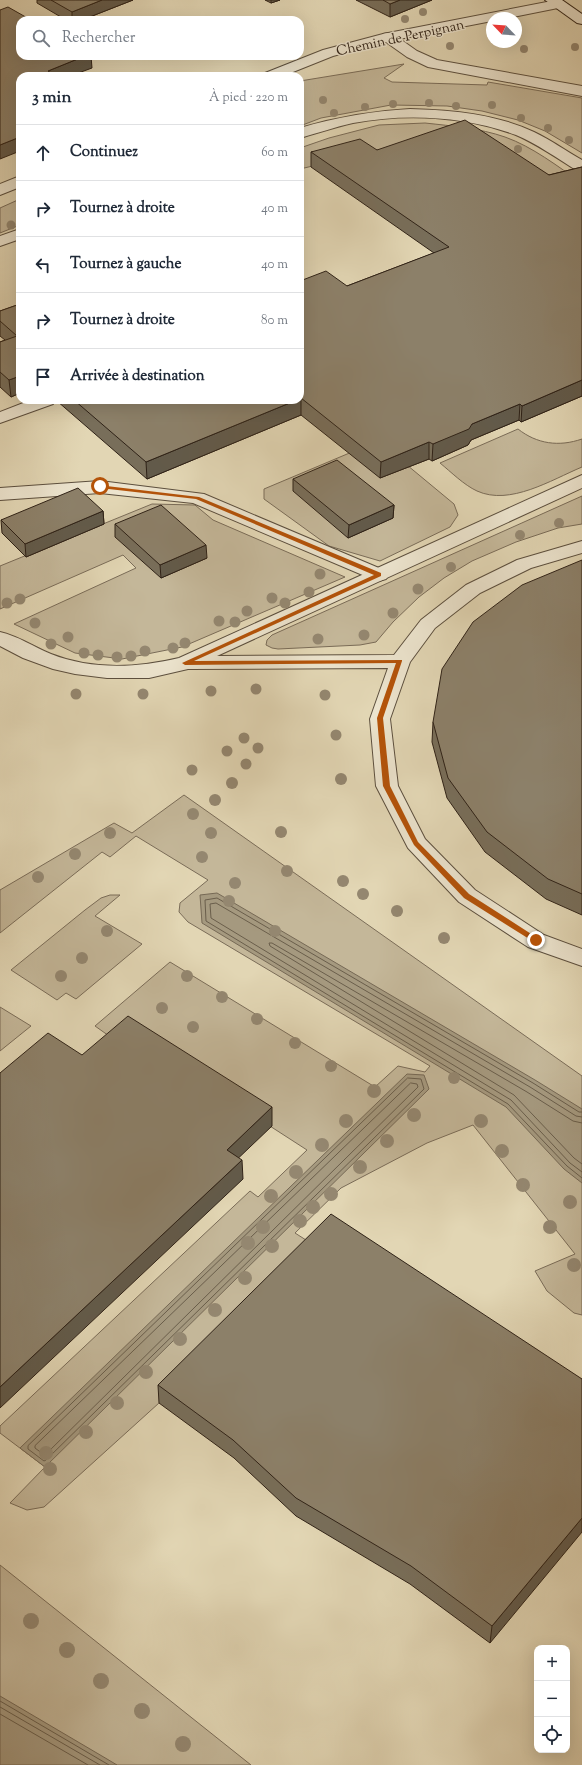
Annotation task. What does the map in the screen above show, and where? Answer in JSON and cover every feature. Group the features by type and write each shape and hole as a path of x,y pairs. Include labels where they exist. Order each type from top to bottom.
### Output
{"street":[{"path":"555,2 582,20"},
{"name":"Chemin de Perpignan","path":"280,72 328,53 388,38 555,2"},
{"path":"388,38 412,54 433,64 582,91"},
{"path":"304,132 320,126 359,117 394,113 444,116 490,122 522,133 582,167"},
{"path":"0,190 16,183"},
{"path":"0,241 16,235"},
{"path":"0,418 37,404"},
{"path":"185,663 582,481"},
{"path":"0,494 100,486 197,498 379,575"},
{"path":"582,547 524,564 473,589 428,624 400,661 380,718 387,786 416,843 467,896 536,940 582,958"},
{"path":"0,638 25,652 53,663 79,669 113,672 148,671 185,663 400,661"}],"shaded area":[{"path":"404,64 384,78 392,82 487,85 488,82 582,98 582,153 545,131 518,120 482,111 447,106 391,105 321,118 304,124 304,80"},
{"path":"425,123 475,129 495,134 515,141 535,151 582,183 359,155 304,168 304,147 329,138 379,125"},
{"path":"16,201 16,227 0,233 0,208"},
{"path":"518,429 533,438 548,443 565,443 582,439 582,467 530,490 503,495 490,495 477,491 462,482 440,463"},
{"path":"378,441 454,504 458,515 450,527 380,561 329,546 264,499 264,489"},
{"path":"582,496 582,524 558,528 516,542 472,561 444,578 419,597 393,622 376,642 360,645 278,649 266,645 267,640 272,635"},
{"path":"152,504 195,505 213,520 345,577 182,647 122,659 75,653 14,624 136,568 123,555 0,609 0,566"},
{"path":"184,795 582,1076 582,1315 574,1313 547,1291 535,1271 575,1254 473,1125 427,1143 341,1188 295,1233 317,1247 159,1403 44,1507 27,1510 10,1503 45,1467 0,1433 0,1426 250,1191 258,1197 307,1150 129,1035 119,1043 95,1026 170,962 375,1087 398,1066 425,1072 430,1066 188,922 179,912 180,903 208,880 136,836 110,857 102,852 0,933 0,890 114,823 132,833"},
{"path":"110,895 120,895 95,916 142,944 76,999 66,993 57,1000 11,970 85,910 101,898"},
{"path":"0,1007 31,1026 0,1051"},
{"path":"0,1565 251,1765 0,1765"}],"water":[{"path":"217,893 582,1109 582,1183 564,1169 506,1107 202,923 200,895"},
{"path":"407,1074 424,1075 429,1089 45,1467 20,1448"},
{"path":"0,1696 107,1759 117,1765 0,1765"}],"building":[{"path":"51,0 102,0 72,12"},
{"path":"383,0 400,0 390,4"},
{"path":"8,7 24,16 16,16 16,60 75,60 48,71 50,72 16,72 16,139 0,145 0,10"},
{"path":"465,120 549,175 582,167 582,380 522,406 520,404 472,424 469,429 433,444 429,442 381,462 304,400 304,279 326,271 347,286 449,247 311,152 360,139 377,150"},
{"path":"16,305 16,335 0,321 0,311"},
{"path":"16,336 16,377 9,380 0,372 0,342"},
{"path":"79,404 287,404 146,462"},
{"path":"337,460 394,505 349,525 293,479"},
{"path":"78,488 103,511 25,544 1,520"},
{"path":"161,505 206,545 160,565 115,524"},
{"path":"582,560 582,894 548,879 487,832 448,778 433,722 442,669 473,622 522,585"},
{"path":"128,1016 272,1107 227,1150 242,1160 0,1387 0,1073 48,1033 82,1055"},
{"path":"331,1214 582,1379 582,1518 492,1626 411,1566 296,1498 233,1440 158,1385"}],"route":[{"path":"100,486 197,498 379,575 185,663 400,661 380,718 387,786 416,843 467,896 536,940"}]}
